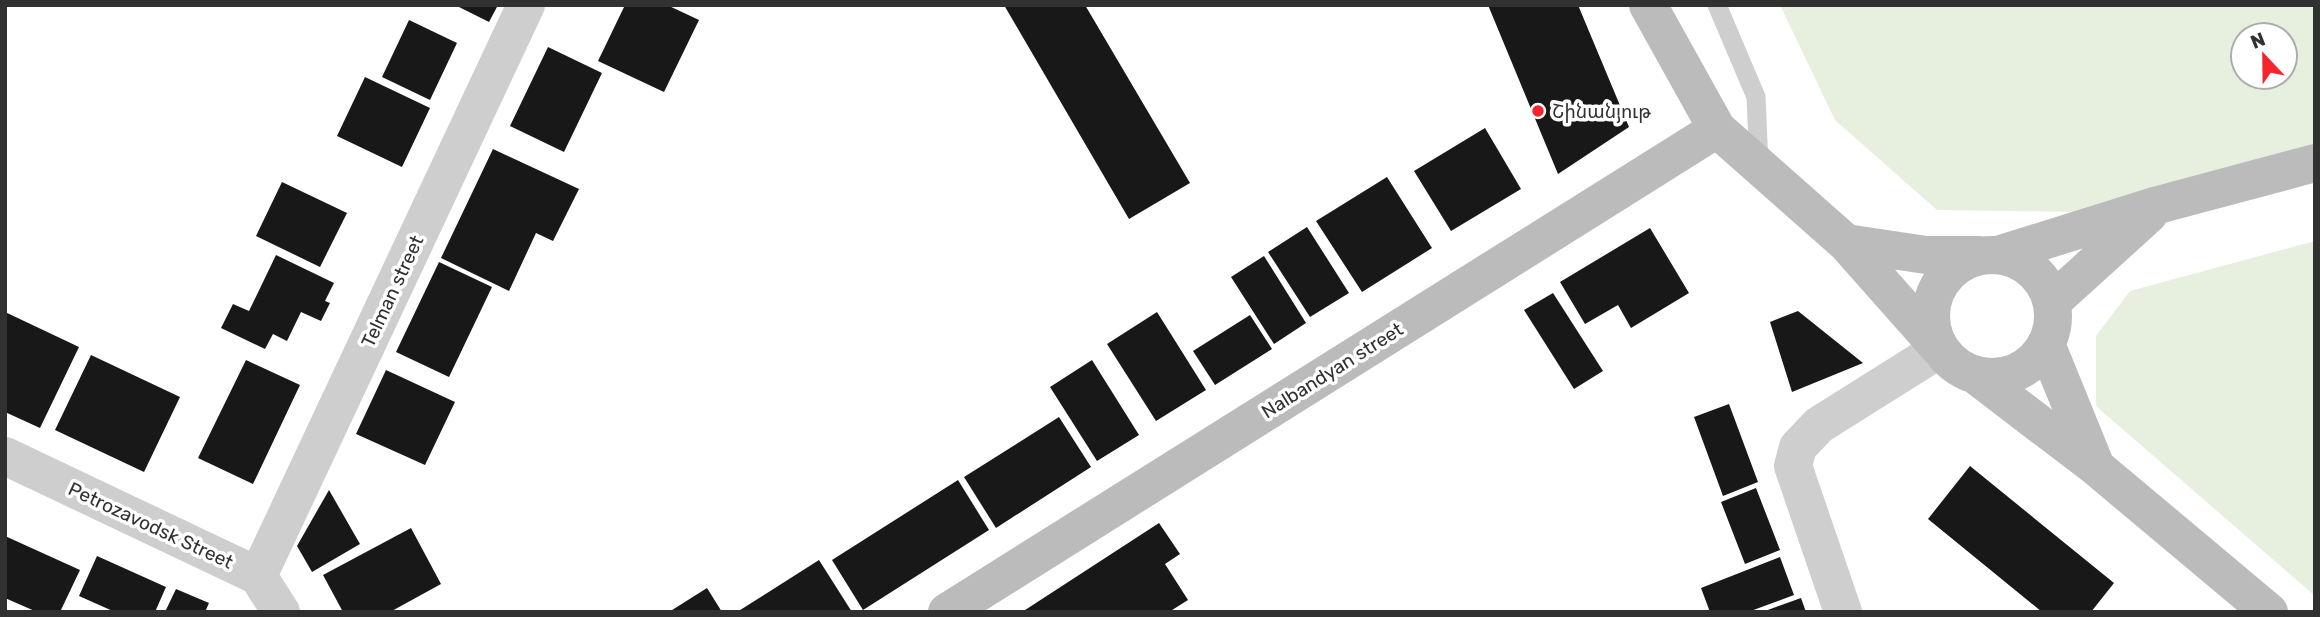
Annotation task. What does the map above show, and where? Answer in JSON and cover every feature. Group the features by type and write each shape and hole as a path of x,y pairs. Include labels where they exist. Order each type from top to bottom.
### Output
{"street":[{"name":"Telman street","path":"258,576 526,5"},
{"path":"1648,5 1717,129 1846,243 1955,364 1973,374 2096,467 2269,612"},
{"name":"Nalbandyan street","path":"947,612 1717,129"},
{"path":"1940,349 1932,330 1931,308 1936,290 1947,274 1962,262 2315,163"},
{"path":"2052,302 2158,205"},
{"path":"1846,243 1926,255 1989,255 2017,260 2032,270 2045,284 2052,302 2053,323 2046,344 2033,360 2015,372 1994,377 1973,374"},
{"path":"2046,344 2096,467"},
{"path":"1843,612 1793,466 1798,447 1819,425 1940,349"},
{"name":"Petrozavodsk Street","path":"5,456 258,576 281,612"}],"lane":[{"path":"1717,5 1756,97 1759,166"}],"green space":[{"path":"1780,5 2315,5 2315,146 2085,212 1937,210 1835,120"},
{"path":"2315,241 2315,596 2096,406 2096,336 2130,291"}],"building":[{"path":"455,5 498,5 489,22"},
{"path":"625,5 667,5 699,20 664,92 598,61"},
{"path":"1004,5 1085,5 1190,183 1129,219"},
{"path":"1488,5 1578,5 1629,127 1558,174"},
{"path":"409,20 457,43 430,100 382,77"},
{"path":"548,47 602,73 564,152 510,126"},
{"path":"365,77 430,108 402,167 337,136"},
{"path":"1485,128 1521,189 1451,231 1414,171"},
{"path":"493,149 579,189 553,241 536,233 509,291 441,258"},
{"path":"1387,177 1432,248 1362,292 1316,221"},
{"path":"282,182 347,213 320,267 256,236"},
{"path":"1307,227 1349,293 1310,317 1268,252"},
{"path":"1650,228 1689,293 1631,328 1618,305 1585,324 1560,282"},
{"path":"276,255 334,283 325,301 330,303 321,321 301,312 287,341 273,334 265,349 221,328 233,304 249,311"},
{"path":"1264,256 1306,323 1274,344 1231,277"},
{"path":"439,262 492,287 449,377 396,352"},
{"path":"1553,293 1603,371 1574,389 1524,310"},
{"path":"1798,311 1863,363 1792,392 1770,322"},
{"path":"5,312 79,347 40,428 5,412"},
{"path":"1157,312 1206,390 1156,421 1107,344"},
{"path":"1250,315 1272,349 1215,385 1193,351"},
{"path":"91,355 180,397 144,472 55,430"},
{"path":"246,360 300,385 253,484 198,458"},
{"path":"1092,360 1139,435 1097,461 1050,387"},
{"path":"386,370 455,402 425,465 356,434"},
{"path":"1729,404 1758,482 1723,496 1694,417"},
{"path":"1059,417 1091,467 996,528 964,477"},
{"path":"1970,466 2114,583 2091,612 2042,612 1928,519"},
{"path":"958,480 989,530 863,610 832,560"},
{"path":"1756,488 1780,550 1745,564 1721,502"},
{"path":"329,490 360,544 312,572 297,546"},
{"path":"1159,523 1180,554 1165,564 1188,600 1169,612 1022,612"},
{"path":"411,528 441,584 390,612 343,612 323,575"},
{"path":"5,536 80,570 60,612 37,612 5,598"},
{"path":"97,556 166,587 155,612 115,612 79,596"},
{"path":"1780,557 1794,595 1748,612 1710,612 1701,588"},
{"path":"819,560 852,612 737,612"},
{"path":"707,588 722,612 669,612"},
{"path":"176,589 209,603 205,612 165,612"},
{"path":"1801,598 1806,612 1765,611"}],"place":[{"name":"Շինանյութ","path":"1538,111"}]}
